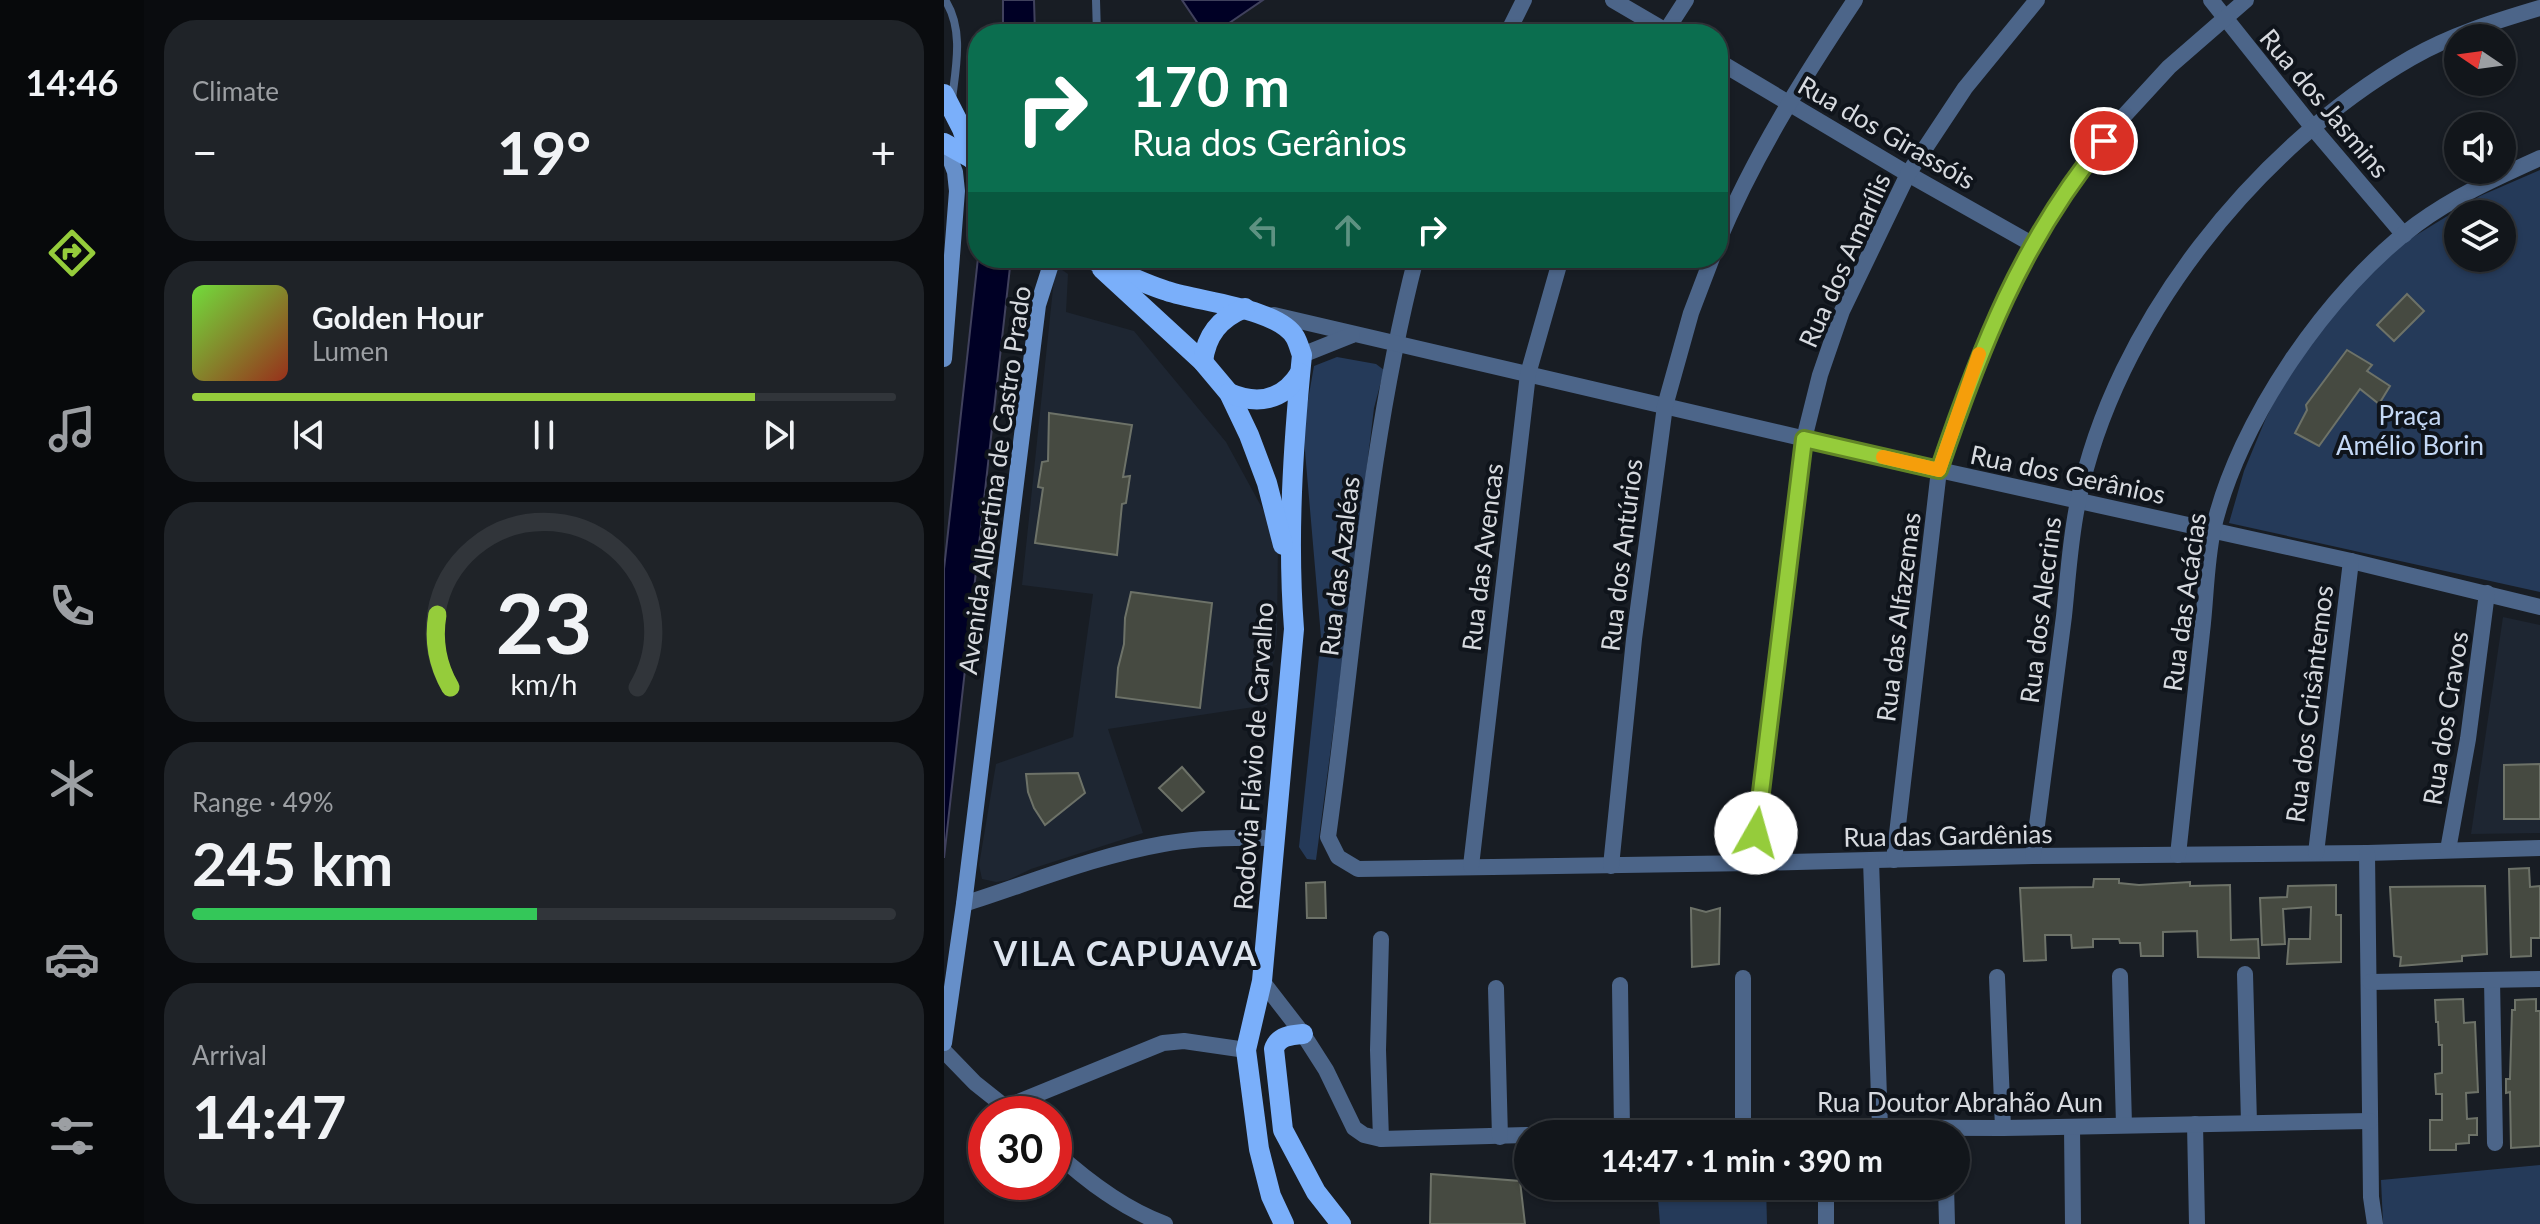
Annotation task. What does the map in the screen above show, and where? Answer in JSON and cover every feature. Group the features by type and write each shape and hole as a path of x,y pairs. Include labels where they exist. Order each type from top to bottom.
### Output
{"main road":[{"path":"947,101 968,144"},
{"path":"944,143 968,157"},
{"path":"944,143 955,172 957,191 944,359"},
{"name":"Avenida Albertina de Castro Prado","path":"944,1043 1038,305 1050,268"},
{"name":"Rodovia Flávio de Carvalho","path":"1101,268 1203,362 1229,393 1267,483 1290,572"},
{"name":"Rodovia Flávio de Carvalho","path":"1112,268 1166,291 1245,308 1288,329 1295,337 1301,364 1292,479 1290,572 1294,629 1256,1052 1259,1149 1271,1196 1284,1224"},
{"path":"1203,362 1205,348 1217,326 1234,312 1245,308"},
{"path":"1229,393 1245,400 1269,398 1290,387 1301,364"},
{"path":"1283,1130 1274,1049 1276,1042 1282,1038 1303,1034"},
{"path":"1256,1052 1283,1130 1316,1192 1341,1224"}],"street":[{"path":"1512,24 1524,0"},
{"path":"1613,0 1652,24"},
{"path":"1672,24 1686,0"},
{"path":"1728,220 1753,166 1789,103 1855,0"},
{"name":"Rua dos Amarílis","path":"1753,863 1804,439 1820,375 1842,311 1908,174 1965,88 2037,0"},
{"name":"Rua dos Jasmins","path":"2211,0 2313,128 2404,235"},
{"name":"Rua das Alfazemas","path":"1894,860 1939,470 1981,351 2032,244 2084,165 2169,67 2246,0"},
{"name":"Rua dos Alecrins","path":"2033,856 2078,502 2110,403 2151,320 2197,252 2257,179 2344,101 2413,57 2484,25 2540,8"},
{"name":"Rua dos Girassóis","path":"1728,67 2032,244"},
{"name":"Rua das Acácias","path":"2178,855 2213,530 2234,469 2268,396 2301,344 2333,305 2404,235 2418,223 2481,185 2540,158"},
{"name":"Rua das Azaléas","path":"1358,869 1338,857 1328,837 1373,475 1396,343 1414,268"},
{"name":"Rua das Avencas","path":"1471,866 1528,374 1558,268"},
{"name":"Rua dos Antúrios","path":"1611,866 1634,639 1665,406 1691,313 1708,268"},
{"name":"Rua dos Gerânios","path":"1245,308 2540,607"},
{"path":"1301,364 1352,335"},
{"name":"Rua dos Crisântemos","path":"2316,853 2351,561"},
{"name":"Rua dos Cravos","path":"2448,850 2468,739 2487,593"},
{"path":"964,904 1131,851 1166,843 1274,838"},
{"name":"Rua das Gardênias","path":"1358,869 2540,848"},
{"path":"2367,853 2371,1197 2375,1224"},
{"path":"1871,860 1880,1120"},
{"path":"1381,939 1378,1050 1381,1139"},
{"path":"2245,974 2249,1123"},
{"path":"2120,976 2124,1125"},
{"path":"1997,977 2003,1128"},
{"path":"1743,978 1743,1120"},
{"path":"2370,982 2540,979"},
{"path":"2492,980 2495,1143"},
{"path":"1262,981 1303,1034 1326,1070 1354,1128 1364,1135 1381,1139 1514,1136"},
{"path":"1620,985 1622,1120"},
{"path":"1496,988 1500,1137"},
{"path":"1042,1096 1163,1043 1184,1041 1256,1052"},
{"path":"944,1051 992,1096"},
{"name":"Rua Doutor Abrahão Aun","path":"1970,1129 2370,1121"},
{"path":"2195,1124 2197,1224"},
{"path":"2072,1127 2073,1224"},
{"path":"1072,1167 1085,1179 1151,1219 1165,1224"},
{"path":"1826,1200 1826,1224"},
{"path":"1946,1200 1947,1224"}],"lane":[{"path":"945,0 956,31 957,59 947,101"},
{"path":"1096,0 1097,24"}],"shaded area":[{"path":"1003,0 1034,0 1035,24 1003,24"},
{"path":"1182,0 1263,0 1228,24 1198,24"},
{"path":"977,268 1010,268 944,858 944,569"},
{"path":"1058,268 1068,274 1066,312 1134,331 1226,442 1278,537 1277,634 1267,705 1108,729 1143,833 996,882 982,879 979,865 996,764 1073,737 1093,594 1022,585 1054,279"},
{"path":"2503,617 2540,625 2540,833 2471,834"}],"green space":[{"name":"Praça Amélio Borin","path":"2540,170 2540,592 2229,523 2244,471 2290,371 2374,261 2444,218 2444,272 2516,272 2516,200 2473,200 2508,184 2516,184 2516,180"},
{"path":"1337,357 1376,364 1384,370 1374,408 1316,860 1307,859 1299,847 1321,637 1303,428 1314,366"},
{"path":"2540,1165 2540,1224 2383,1224 2381,1180"},
{"path":"1658,1200 1766,1200 1767,1224 1660,1224"}],"building":[{"path":"2407,294 2424,311 2394,341 2377,325"},
{"path":"2347,350 2372,365 2367,371 2390,386 2379,404 2360,389 2319,446 2295,433 2307,410 2306,405"},
{"path":"1049,413 1132,425 1123,477 1130,476 1126,503 1122,504 1117,555 1035,543 1043,488 1038,487 1042,462 1048,461"},
{"path":"1131,592 1212,603 1200,708 1116,697"},
{"path":"2540,764 2540,819 2504,819 2504,765"},
{"path":"1182,767 1204,792 1182,811 1159,788"},
{"path":"1078,773 1085,793 1045,825 1028,792 1026,774"},
{"path":"2529,868 2530,887 2540,886 2540,938 2531,938 2531,956 2511,957 2509,869"},
{"path":"2094,879 2119,879 2119,883 2139,885 2190,882 2190,886 2230,885 2231,940 2258,939 2259,958 2198,957 2197,931 2163,932 2163,956 2141,956 2140,943 2120,943 2119,939 2093,939 2093,947 2072,948 2071,935 2045,935 2046,960 2024,961 2020,888 2093,887"},
{"path":"1325,882 1326,918 1307,918 1306,883"},
{"path":"2336,885 2336,915 2341,915 2341,962 2287,964 2289,939 2310,939 2311,907 2283,909 2285,944 2262,945 2260,898 2287,897 2288,886"},
{"path":"2485,886 2487,954 2462,956 2462,961 2400,966 2401,957 2394,956 2390,887"},
{"path":"1691,908 1706,912 1720,908 1719,964 1692,967"},
{"path":"2463,999 2464,1023 2475,1022 2478,1092 2466,1093 2467,1119 2477,1118 2477,1135 2469,1135 2469,1143 2456,1144 2456,1150 2430,1150 2430,1120 2442,1120 2442,1094 2436,1094 2435,1074 2442,1073 2442,1045 2439,1045 2435,1000"},
{"path":"2536,999 2536,1011 2540,1011 2540,1146 2511,1148 2510,1092 2506,1093 2506,1079 2510,1079 2512,1010 2515,1010 2515,1000"},
{"path":"1431,1174 1514,1181 1514,1200 1522,1200 1525,1224 1430,1224"}],"slow traffic":[{"path":"1883,457 1939,470 1979,354"}],"district":[{"name":"VILA CAPUAVA","path":"1126,952"}],"route":[{"path":"1756,833 1804,439 1939,470 1981,351 2032,244 2084,165 2104,141"}]}
